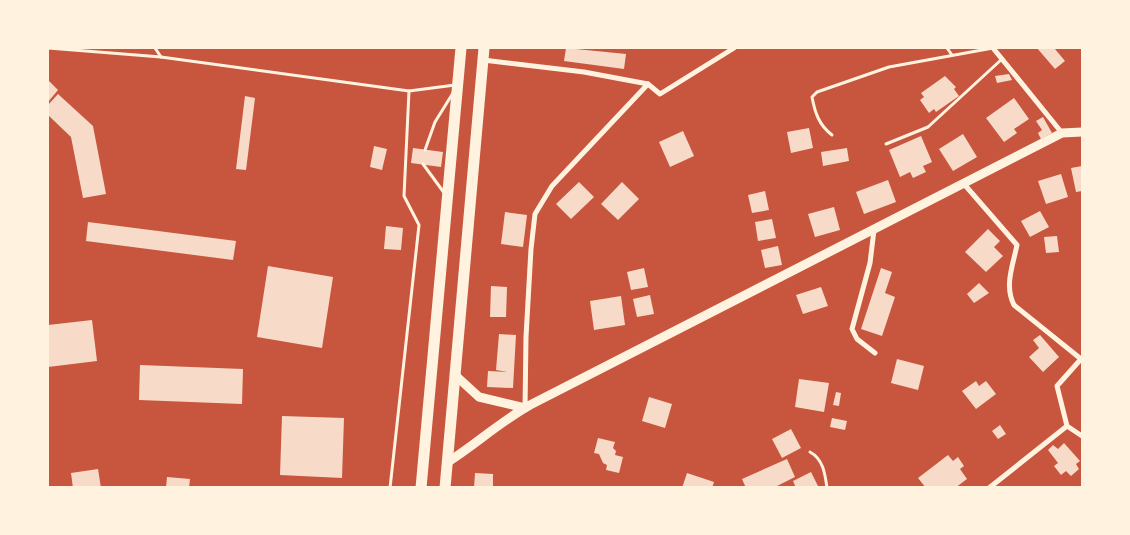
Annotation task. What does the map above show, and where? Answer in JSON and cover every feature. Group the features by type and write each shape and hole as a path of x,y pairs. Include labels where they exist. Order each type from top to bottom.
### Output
{"highway":[{"path":"420,487 461,48"},
{"path":"445,488 484,48"}],"street":[{"path":"483,60 584,72 648,84 660,94 734,48"},
{"path":"993,48 1062,134"},
{"path":"525,408 526,337 531,249 536,214 552,186 648,84"},
{"path":"448,462 470,448 493,427 525,408 1062,134 1082,132"},
{"path":"964,184 1017,245 1009,284 1009,296 1014,305 1081,359 1056,386 1066,426 1082,436"},
{"path":"874,230 870,263 852,329 857,339 875,353"},
{"path":"455,375 479,397 525,408"},
{"path":"989,488 1066,426"}],"lane":[{"path":"48,48 161,57 409,91 458,84"},
{"path":"155,48 161,57"},
{"path":"947,48 952,55"},
{"path":"832,135 822,127 814,110 812,97 816,92 889,67 993,48"},
{"path":"886,144 928,127 1002,59"},
{"path":"425,150 435,122 458,84"},
{"path":"390,488 419,225 404,196 409,91"},
{"path":"423,164 448,200"},
{"path":"810,452 818,456 821,462 827,488"}],"building":[{"path":"566,48 626,54 624,69 564,61"},
{"path":"1037,48 1057,48 1055,49 1065,61 1055,69"},
{"path":"1009,74 1012,80 997,83 995,76"},
{"path":"945,76 956,87 954,89 959,96 936,112 934,109 929,113 920,100 924,97 921,93"},
{"path":"48,80 58,90 48,102"},
{"path":"58,94 93,126 106,194 83,198 71,137 48,115 48,105"},
{"path":"245,96 255,98 246,170 236,169"},
{"path":"1014,98 1029,119 1014,129 1017,133 1004,142 986,118"},
{"path":"1043,117 1052,133 1041,139 1038,133 1042,130 1036,121"},
{"path":"809,128 813,148 791,153 787,132"},
{"path":"683,131 694,156 670,167 659,142"},
{"path":"963,134 977,157 953,171 939,149"},
{"path":"921,136 932,162 923,166 926,172 913,178 910,172 900,177 889,150"},
{"path":"374,146 387,149 382,170 370,167"},
{"path":"413,148 443,152 441,167 411,163"},
{"path":"847,148 849,161 823,166 821,152"},
{"path":"1082,166 1082,191 1076,192 1071,168"},
{"path":"1061,174 1068,197 1046,204 1038,181"},
{"path":"888,180 896,202 864,214 856,192"},
{"path":"579,182 594,197 571,219 556,204"},
{"path":"622,182 639,199 618,220 601,204"},
{"path":"765,191 769,210 752,213 748,195"},
{"path":"834,207 840,230 815,237 808,214"},
{"path":"1040,211 1049,227 1030,237 1021,221"},
{"path":"505,212 527,215 523,247 501,244"},
{"path":"772,219 776,238 758,241 755,222"},
{"path":"88,222 236,241 233,260 86,241"},
{"path":"386,226 403,228 401,250 384,249"},
{"path":"988,229 1000,241 994,247 1003,256 986,272 965,252"},
{"path":"1057,236 1059,252 1046,253 1044,237"},
{"path":"778,246 782,265 765,268 761,250"},
{"path":"268,266 333,277 322,348 257,337"},
{"path":"644,268 648,287 631,290 627,272"},
{"path":"881,268 892,272 885,293 895,297 882,336 861,329"},
{"path":"979,283 989,293 974,303 967,294"},
{"path":"491,286 507,287 506,317 490,317"},
{"path":"821,287 828,306 803,314 796,295"},
{"path":"650,295 654,314 637,317 633,299"},
{"path":"621,296 625,325 594,330 590,301"},
{"path":"92,320 97,361 48,367 48,325"},
{"path":"499,334 516,335 513,388 487,387 488,371 507,372 496,370"},
{"path":"1040,335 1059,357 1043,372 1029,357 1039,348 1033,340"},
{"path":"897,359 924,366 918,390 891,383"},
{"path":"140,365 243,369 242,404 139,400"},
{"path":"799,379 829,383 824,412 795,407"},
{"path":"976,381 979,386 986,381 996,394 976,409 962,391"},
{"path":"836,392 841,393 839,406 833,405"},
{"path":"649,397 672,404 665,428 642,421"},
{"path":"282,416 344,418 342,478 280,475"},
{"path":"832,418 847,421 845,430 830,427"},
{"path":"1000,425 1006,434 998,439 992,431"},
{"path":"791,429 801,448 782,458 772,439"},
{"path":"598,438 615,442 613,448 616,451 615,455 623,457 619,473 606,470 607,465 603,463 599,454 594,453"},
{"path":"1064,443 1080,461 1076,464 1079,469 1071,476 1066,471 1061,475 1054,466 1058,463 1048,450 1053,445 1058,449"},
{"path":"948,455 953,461 958,457 964,466 960,469 967,479 955,488 926,488 918,478"},
{"path":"787,459 795,477 773,488 746,488 742,479"},
{"path":"98,469 101,488 73,488 71,473"},
{"path":"811,472 819,488 796,488 793,481"},
{"path":"475,473 493,474 493,488 474,488"},
{"path":"687,473 714,482 712,488 682,488"},
{"path":"167,477 190,479 189,488 166,488"}]}
